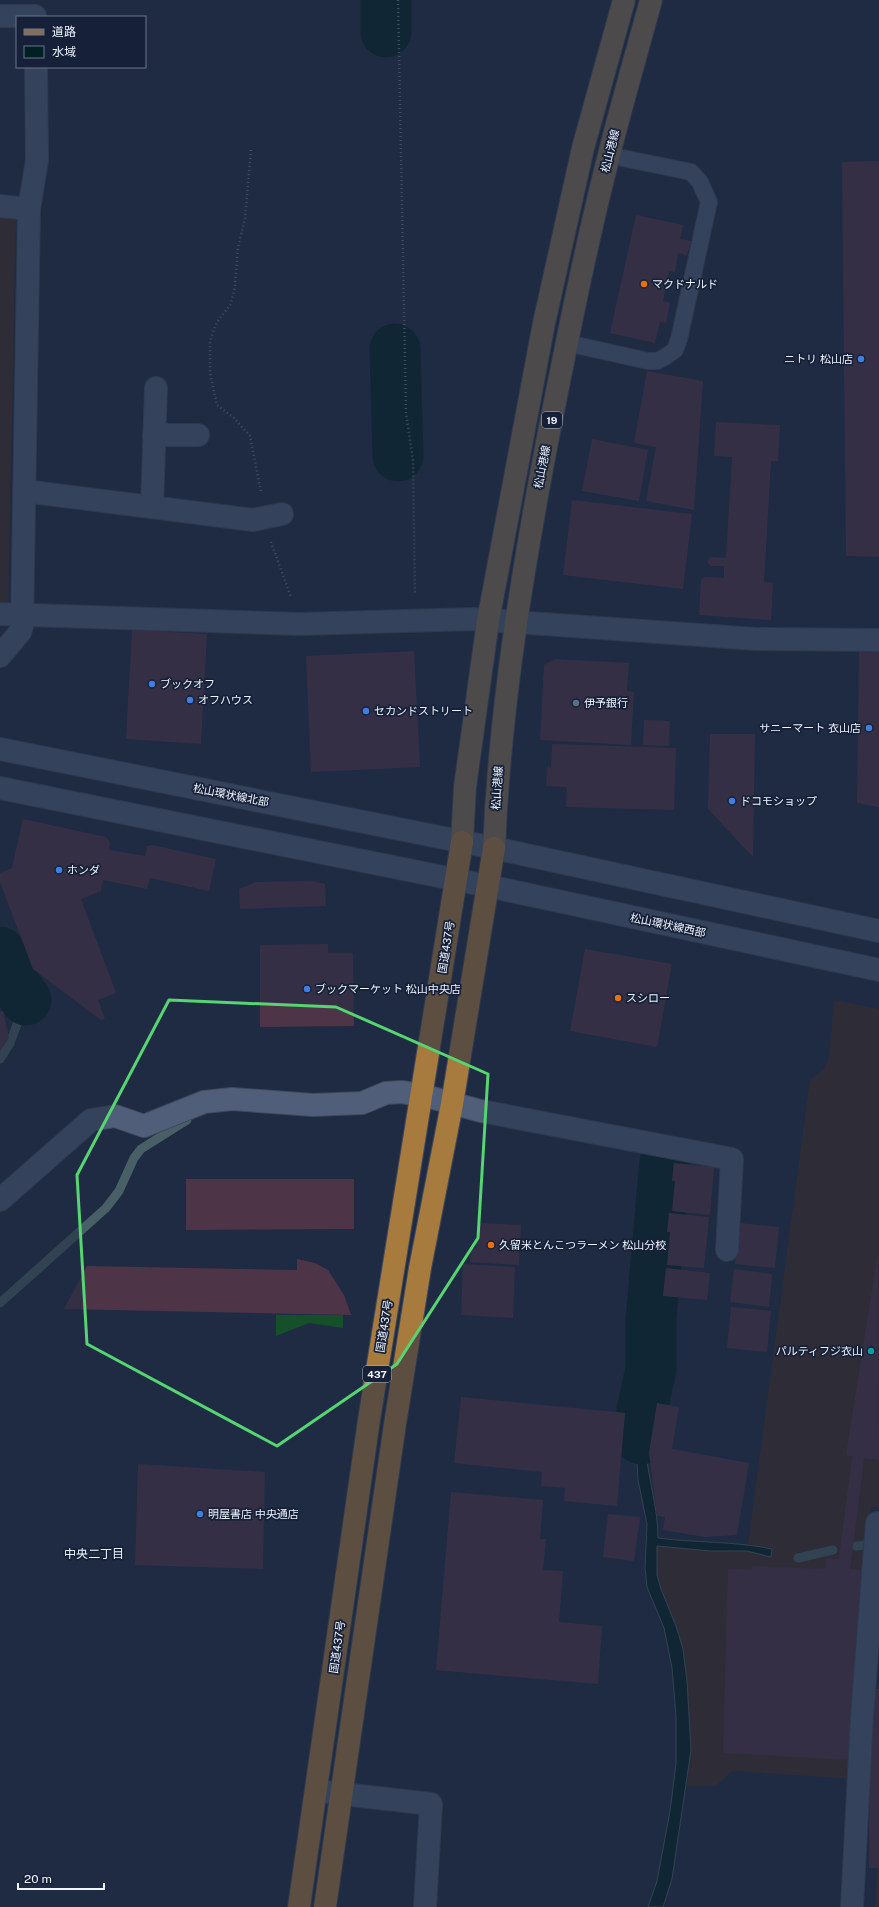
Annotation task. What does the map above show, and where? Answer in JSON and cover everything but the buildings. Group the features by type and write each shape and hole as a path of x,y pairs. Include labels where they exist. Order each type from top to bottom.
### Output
{"highway":[{"name":"国道437号","path":"299,1907 317,1791 369,1420 462,842"},
{"name":"437","path":"325,1907 343,1793 396,1416 420,1268 452,1104 494,848"}],"main road":[{"name":"19","path":"462,842 465,787 488,621 544,323 583,148 624,0"},
{"name":"松山港線","path":"494,848 497,775 516,622 536,499 567,343 608,155 652,0"}],"street":[{"path":"0,16 35,11"},
{"path":"0,656 20,632 22,626 30,209 37,160 36,68"},
{"path":"0,206 30,209"},
{"path":"152,507 156,388"},
{"path":"154,435 198,435"},
{"path":"24,490 253,520 274,515"},
{"path":"0,614 301,624 416,622 473,619 756,639 879,640"},
{"name":"松山環状線北部","path":"0,749 462,842"},
{"path":"0,788 457,880"},
{"path":"462,842 879,931"},
{"name":"松山環状線西部","path":"457,880 879,970"},
{"path":"0,1200 91,1120 115,1116 144,1126 204,1102 232,1099 313,1105 362,1103 386,1092 401,1092 422,1095 481,1111 732,1159 727,1250"},
{"path":"852,1907 862,1717 879,1523"},
{"path":"317,1791 431,1804 425,1907"}],"lane":[{"path":"567,343 631,358 657,361 666,357 674,350 683,323 709,202 706,192 691,172 608,155"}],"path":[{"path":"398,0 406,413 413,460 416,622"},
{"path":"252,150 245,218 238,248 235,286 230,304 217,322 210,341 210,373 213,396 217,405 234,418 250,436 274,515 270,537 301,624"}],"highlighted area":[{"path":"169,1000 336,1007 488,1074 478,1238 397,1364 277,1446 87,1344 77,1175"}],"shaded area":[{"path":"0,217 16,218 8,609 0,609"},
{"name":"パルティフジ衣山","path":"834,1000 879,1009 879,1507 871,1507 857,1779 732,1771 716,1786 687,1786 691,1750 687,1681 683,1649 657,1575 657,1546 710,1551 747,1551 771,1557 772,1549 748,1544 810,1080 824,1069 829,1058","holes":["832,1547 833,1553 799,1561 797,1555"]},
{"path":"879,1842 879,1907 875,1907"}],"green space":[{"path":"276,1315 343,1315 343,1328 309,1323 276,1336"}],"water":[{"path":"646,1367 657,1371 648,1411 646,1453 657,1516 658,1538 730,1543 772,1549 771,1557 747,1551 710,1551 657,1546 657,1575 683,1649 687,1681 691,1750 672,1879 663,1907 648,1907 657,1881 670,1811 676,1764 676,1716 672,1668 664,1628 647,1587 645,1567 647,1524 638,1480 636,1409"}],"waterway":[{"path":"386,0 386,32"},
{"path":"395,349 398,456"},
{"path":"0,952 18,989 26,1000"},
{"path":"0,1059 10,1043 26,1000"},
{"path":"0,1303 106,1208 119,1191 134,1158 141,1149 187,1120"},
{"path":"641,1439 642,1410 651,1369 651,1319 665,1161"},
{"path":"856,1546 866,1545"},
{"path":"798,1558 833,1550"}],"place":[{"name":"マクドナルド","path":"644,284"},
{"name":"ニトリ 松山店","path":"861,359"},
{"name":"ブックオフ","path":"152,684"},
{"name":"オフハウス","path":"190,700"},
{"name":"伊予銀行","path":"576,703"},
{"name":"セカンドストリート","path":"366,711"},
{"name":"サニーマート 衣山店","path":"869,728"},
{"name":"ドコモショップ","path":"732,801"},
{"name":"ホンダ","path":"59,870"},
{"name":"ブックマーケット 松山中央店","path":"307,989"},
{"name":"スシロー","path":"618,998"},
{"name":"久留米とんこつラーメン 松山分校","path":"491,1245"},
{"name":"パルティフジ衣山","path":"871,1351"},
{"name":"明屋書店 中央通店","path":"200,1514"}],"district":[{"name":"中央二丁目","path":"94,1554"}]}
